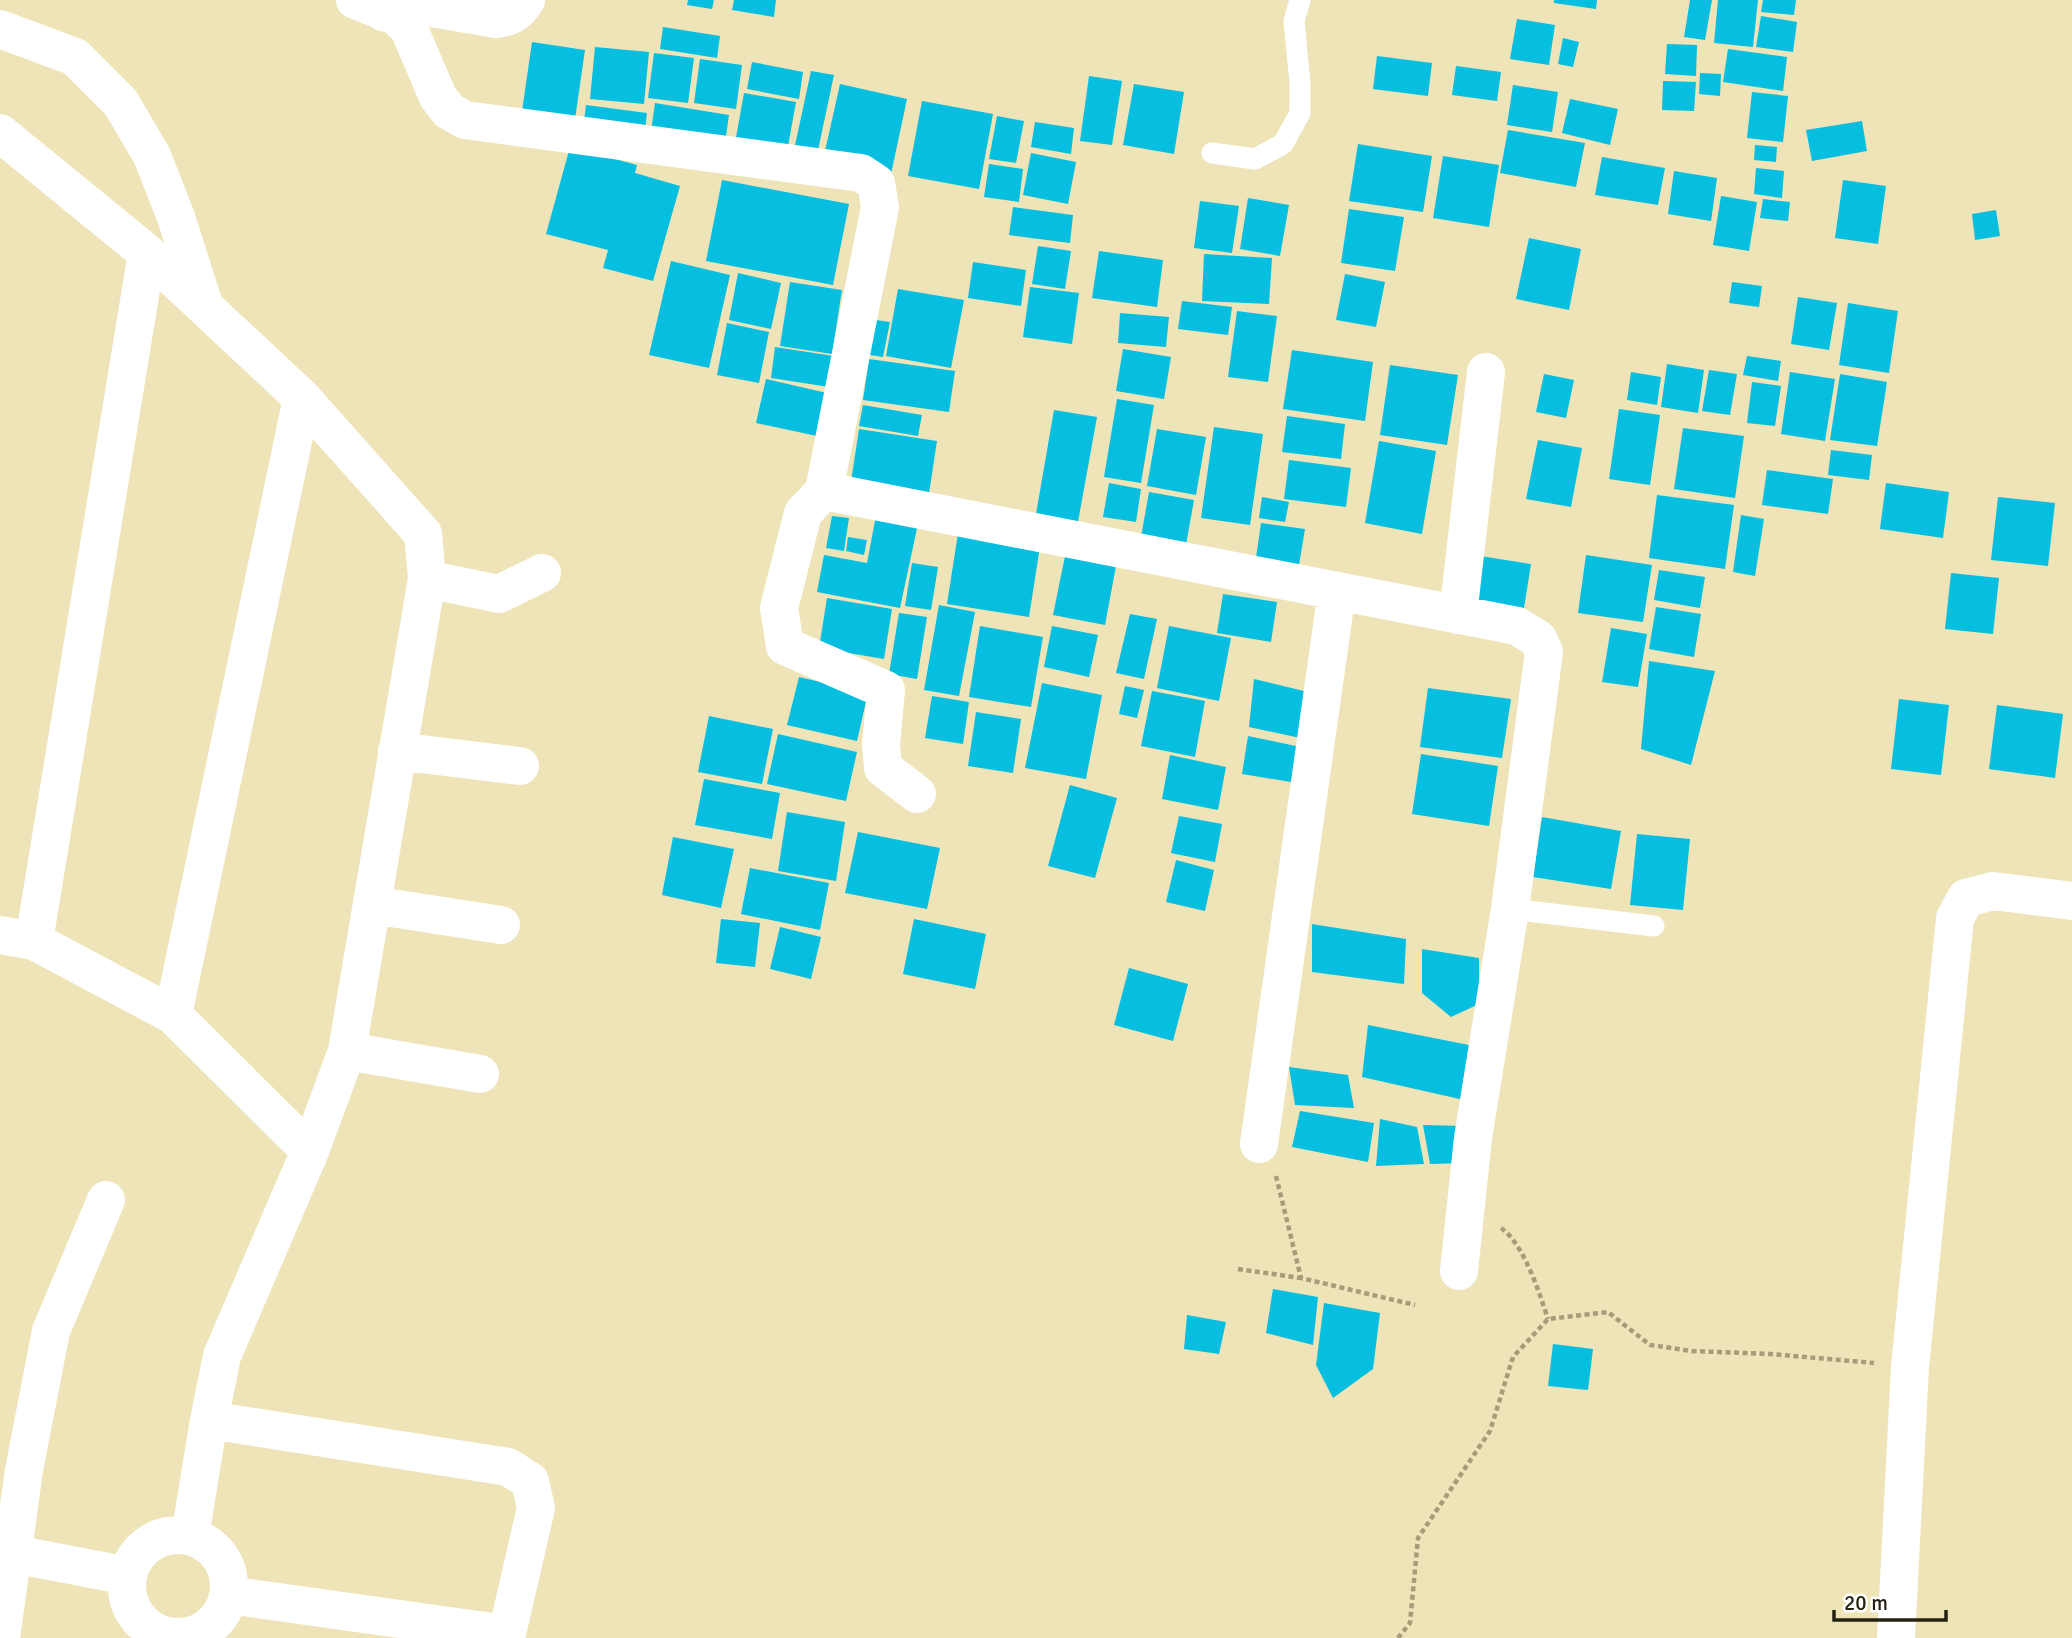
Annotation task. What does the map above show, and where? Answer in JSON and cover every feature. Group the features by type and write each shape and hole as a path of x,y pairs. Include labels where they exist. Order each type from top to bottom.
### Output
{"street":[{"path":"369,6 414,5 496,19 509,18 526,0"},
{"path":"369,6 397,18 409,29 438,97 449,111 465,120 861,173 876,183 880,207 824,491 803,513 779,608 785,646 886,690 881,744 883,768 917,794"},
{"path":"0,29 75,57 121,103 152,156 176,217 205,307"},
{"path":"0,133 148,253 302,398 422,534 427,579 347,1051 310,1151 222,1356 190,1536"},
{"path":"148,253 17,938 173,1015 310,1151"},
{"path":"1458,615 1486,372"},
{"path":"173,1015 302,398"},
{"path":"824,491 1517,626 1538,639 1544,652 1510,909 1473,1138 1468,1206 1459,1271"},
{"path":"427,579 499,594 542,572"},
{"path":"1260,1133 1337,591"},
{"path":"397,751 520,766"},
{"path":"1896,1638 1910,1367 1955,918 1966,898 1993,891 2072,901"},
{"path":"372,905 501,925"},
{"path":"347,1051 480,1074"},
{"path":"1,1638 15,1554 24,1470 51,1331 106,1200"},
{"path":"209,1420 508,1466 530,1481 536,1508 506,1636 228,1595"},
{"path":"190,1536 210,1547 225,1565 229,1580 228,1595 223,1610 213,1622 200,1631 185,1636 168,1636 141,1621 132,1608 127,1592 128,1576 134,1560 158,1538 190,1536"},
{"path":"15,1554 128,1576"}],"lane":[{"path":"1212,153 1255,159 1283,144 1300,113 1300,83 1293,21 1300,0"},
{"path":"1510,909 1654,926"}],"path":[{"path":"1260,1133 1301,1278"},
{"path":"1468,1206 1510,1234 1536,1282 1548,1319"},
{"path":"1238,1269 1301,1278 1415,1305"},
{"path":"1398,1638 1410,1623 1418,1538 1490,1431 1513,1357 1548,1319 1608,1312 1650,1345 1692,1351 1771,1354 1910,1367"}],"building":[{"path":"688,0 714,0 712,9 687,5"},
{"path":"734,0 776,0 774,17 732,10"},
{"path":"1554,0 1597,0 1596,9 1554,3"},
{"path":"1690,0 1712,0 1705,40 1684,37"},
{"path":"1718,0 1758,0 1753,47 1714,43"},
{"path":"1763,0 1796,0 1794,15 1761,12"},
{"path":"1761,16 1797,22 1793,52 1756,47"},
{"path":"1517,19 1555,25 1549,65 1510,59"},
{"path":"663,27 720,36 717,58 660,49"},
{"path":"1563,38 1579,42 1573,67 1558,64"},
{"path":"532,42 585,50 573,133 520,125"},
{"path":"1667,44 1697,45 1696,76 1665,74"},
{"path":"595,47 649,52 644,104 590,99"},
{"path":"1728,49 1787,57 1783,91 1723,82"},
{"path":"654,53 694,58 688,103 648,98"},
{"path":"1377,56 1432,63 1428,96 1373,89"},
{"path":"700,59 742,65 736,109 694,103"},
{"path":"752,62 803,72 799,99 747,89"},
{"path":"1456,66 1501,72 1497,101 1452,95"},
{"path":"811,71 834,75 817,155 794,150"},
{"path":"1700,73 1721,74 1720,96 1699,94"},
{"path":"1089,76 1122,81 1112,145 1080,141"},
{"path":"1663,81 1696,82 1694,111 1662,110"},
{"path":"840,84 907,99 891,174 823,160"},
{"path":"1134,84 1184,92 1174,154 1123,145"},
{"path":"1513,85 1558,92 1552,132 1507,125"},
{"path":"1752,92 1788,96 1783,142 1747,138"},
{"path":"744,93 796,102 787,152 735,143"},
{"path":"1570,99 1618,109 1610,145 1562,133"},
{"path":"922,101 993,114 979,189 908,176"},
{"path":"655,103 729,115 724,150 650,138"},
{"path":"586,105 647,113 644,138 583,130"},
{"path":"997,116 1024,121 1016,163 989,159"},
{"path":"1862,121 1867,151 1812,161 1806,130"},
{"path":"1035,122 1074,128 1071,154 1031,147"},
{"path":"1508,130 1585,143 1576,187 1500,173"},
{"path":"1358,144 1432,156 1423,212 1349,201"},
{"path":"1755,145 1777,147 1776,162 1754,160"},
{"path":"570,147 637,165 635,173 680,186 653,281 603,268 608,250 546,234"},
{"path":"1031,153 1076,162 1068,204 1023,195"},
{"path":"1443,156 1499,165 1489,227 1433,218"},
{"path":"1602,157 1665,168 1658,205 1595,195"},
{"path":"989,164 1023,169 1019,202 984,197"},
{"path":"1756,168 1784,171 1782,198 1754,194"},
{"path":"1674,171 1717,178 1711,221 1668,214"},
{"path":"722,180 849,204 833,285 706,261"},
{"path":"1843,180 1886,186 1878,244 1835,238"},
{"path":"1721,196 1757,202 1749,251 1713,245"},
{"path":"1248,198 1289,205 1280,256 1240,249"},
{"path":"1763,199 1790,202 1788,221 1760,218"},
{"path":"1200,201 1239,206 1232,253 1194,248"},
{"path":"1013,207 1073,215 1070,243 1009,235"},
{"path":"1349,209 1404,217 1395,271 1341,263"},
{"path":"1996,210 2000,236 1975,240 1972,214"},
{"path":"1529,238 1581,249 1569,310 1516,299"},
{"path":"1038,246 1071,251 1065,289 1032,284"},
{"path":"1099,251 1163,260 1157,307 1092,298"},
{"path":"1204,254 1272,258 1269,304 1202,301"},
{"path":"671,261 730,275 709,368 649,355"},
{"path":"973,262 1026,270 1021,306 968,298"},
{"path":"738,273 781,283 771,329 729,320"},
{"path":"1345,274 1385,282 1376,327 1336,320"},
{"path":"790,282 842,290 832,354 780,346"},
{"path":"1732,282 1762,286 1759,307 1729,303"},
{"path":"1030,287 1079,293 1072,344 1023,337"},
{"path":"898,289 964,300 951,368 886,356"},
{"path":"1798,297 1837,303 1829,350 1791,344"},
{"path":"1182,301 1232,307 1228,335 1178,329"},
{"path":"1848,303 1898,311 1889,373 1839,365"},
{"path":"1237,311 1277,316 1268,382 1228,377"},
{"path":"1120,313 1169,317 1166,347 1118,343"},
{"path":"869,319 890,322 883,357 863,354"},
{"path":"727,323 769,332 759,383 717,375"},
{"path":"775,347 834,356 829,387 771,378"},
{"path":"1123,349 1171,357 1164,399 1116,391"},
{"path":"1292,350 1373,362 1365,421 1283,409"},
{"path":"1747,356 1781,361 1778,381 1743,375"},
{"path":"869,359 955,371 949,412 863,400"},
{"path":"1667,364 1704,370 1698,413 1661,407"},
{"path":"1390,365 1458,375 1447,445 1380,435"},
{"path":"1709,370 1737,374 1730,415 1702,411"},
{"path":"1631,372 1661,377 1657,405 1627,400"},
{"path":"1790,372 1835,379 1825,441 1781,434"},
{"path":"1544,374 1574,380 1566,418 1536,412"},
{"path":"1840,374 1887,382 1877,446 1830,440"},
{"path":"766,379 827,393 817,436 756,423"},
{"path":"1752,382 1781,386 1775,426 1747,423"},
{"path":"1117,399 1154,405 1141,483 1104,477"},
{"path":"863,405 922,415 918,436 859,426"},
{"path":"1619,409 1660,415 1650,485 1609,479"},
{"path":"1054,410 1097,417 1078,522 1036,514"},
{"path":"1287,416 1345,424 1341,459 1282,452"},
{"path":"1214,427 1263,434 1250,525 1201,518"},
{"path":"1683,428 1744,436 1735,498 1674,489"},
{"path":"859,429 937,441 928,500 850,488"},
{"path":"1157,429 1206,437 1196,495 1147,486"},
{"path":"1538,440 1582,448 1571,507 1526,499"},
{"path":"1379,441 1436,451 1422,534 1365,523"},
{"path":"1831,450 1872,455 1869,480 1828,475"},
{"path":"1289,460 1351,468 1346,507 1284,499"},
{"path":"1767,470 1833,479 1828,514 1762,505"},
{"path":"1109,483 1141,489 1136,522 1103,517"},
{"path":"1886,483 1949,492 1943,538 1880,529"},
{"path":"1149,492 1194,500 1186,545 1141,537"},
{"path":"1657,495 1734,505 1725,569 1649,558"},
{"path":"1262,497 1289,502 1285,522 1259,518"},
{"path":"1998,497 2055,503 2048,566 1991,560"},
{"path":"877,510 919,519 900,608 817,592 824,555 867,563"},
{"path":"1741,515 1764,519 1755,576 1733,572"},
{"path":"832,516 849,518 844,551 826,548"},
{"path":"1261,523 1305,529 1299,565 1256,558"},
{"path":"959,527 1041,540 1029,617 947,604"},
{"path":"848,537 867,540 864,555 846,551"},
{"path":"1474,555 1531,564 1524,608 1467,599"},
{"path":"1586,555 1652,565 1643,622 1578,613"},
{"path":"1065,556 1116,566 1105,625 1053,615"},
{"path":"912,563 938,567 931,610 905,606"},
{"path":"1659,570 1705,577 1700,608 1654,600"},
{"path":"1951,573 1999,578 1993,634 1945,629"},
{"path":"1223,594 1277,602 1271,642 1217,633"},
{"path":"827,598 892,609 884,659 819,648"},
{"path":"939,605 975,612 959,696 924,690"},
{"path":"1656,607 1701,614 1694,657 1649,649"},
{"path":"899,613 927,617 917,679 889,674"},
{"path":"1130,614 1157,619 1144,679 1116,673"},
{"path":"980,626 1043,637 1031,707 969,697"},
{"path":"1052,626 1098,635 1089,677 1044,667"},
{"path":"1169,626 1231,638 1219,701 1157,688"},
{"path":"1611,628 1647,634 1638,687 1602,682"},
{"path":"1649,661 1715,671 1691,765 1641,749"},
{"path":"799,677 868,693 857,741 787,725"},
{"path":"1254,679 1312,693 1305,739 1249,727"},
{"path":"1042,683 1102,695 1086,779 1025,768"},
{"path":"1125,686 1144,690 1137,718 1119,714"},
{"path":"1428,688 1511,699 1502,758 1420,747"},
{"path":"1152,691 1205,701 1195,757 1141,746"},
{"path":"932,696 969,702 963,744 925,738"},
{"path":"1899,699 1949,705 1941,775 1891,769"},
{"path":"1997,705 2063,714 2055,778 1989,769"},
{"path":"976,712 1021,719 1013,773 968,766"},
{"path":"709,716 773,729 762,784 698,772"},
{"path":"778,734 857,752 846,801 767,784"},
{"path":"1248,736 1310,749 1303,784 1242,774"},
{"path":"1421,754 1498,766 1489,826 1412,814"},
{"path":"1170,755 1226,767 1218,810 1162,799"},
{"path":"704,779 780,793 772,839 695,825"},
{"path":"1070,785 1117,798 1095,878 1048,866"},
{"path":"787,812 845,822 836,881 778,871"},
{"path":"1179,816 1222,824 1215,862 1171,853"},
{"path":"1542,817 1621,831 1611,889 1533,877"},
{"path":"858,832 940,848 927,909 845,893"},
{"path":"1637,834 1690,839 1683,910 1630,905"},
{"path":"673,837 734,849 721,908 662,895"},
{"path":"1176,860 1214,870 1205,911 1166,902"},
{"path":"750,868 829,883 820,930 741,914"},
{"path":"721,919 760,923 755,967 716,963"},
{"path":"914,919 986,934 975,989 903,974"},
{"path":"1312,924 1406,939 1404,984 1312,972"},
{"path":"780,927 821,937 811,979 770,969"},
{"path":"1422,949 1479,958 1479,1004 1451,1017 1422,993"},
{"path":"1129,968 1188,984 1173,1041 1114,1025"},
{"path":"1368,1025 1474,1046 1473,1102 1362,1077"},
{"path":"1289,1067 1348,1075 1354,1108 1295,1105"},
{"path":"1300,1111 1374,1123 1368,1162 1292,1147"},
{"path":"1380,1119 1417,1127 1424,1164 1376,1166"},
{"path":"1423,1125 1464,1126 1466,1163 1430,1164"},
{"path":"1273,1289 1318,1297 1313,1345 1266,1333"},
{"path":"1324,1303 1380,1313 1373,1369 1333,1398 1316,1365"},
{"path":"1187,1315 1226,1322 1219,1354 1184,1349"},
{"path":"1553,1344 1593,1349 1588,1390 1548,1386"}]}
